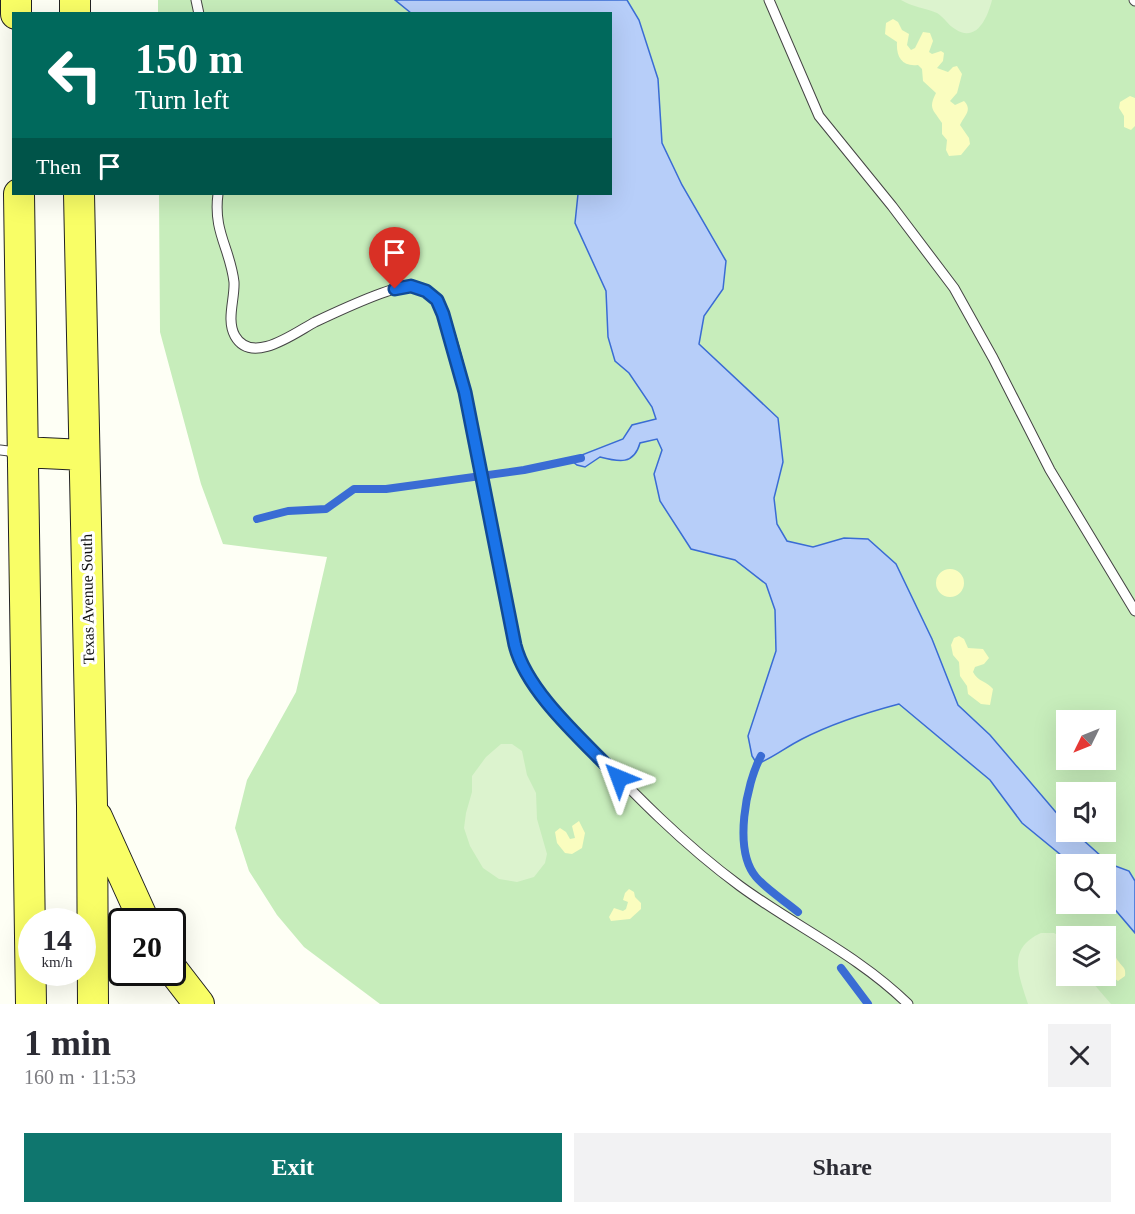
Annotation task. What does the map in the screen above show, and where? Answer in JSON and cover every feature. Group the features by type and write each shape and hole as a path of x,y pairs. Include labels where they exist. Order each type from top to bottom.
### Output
{"main road":[{"path":"19,195 11,451 32,1004"},
{"name":"Texas Avenue South","path":"79,195 92,806 93,1004"},
{"path":"11,451 84,455"},
{"path":"92,806 138,908"},
{"path":"185,986 199,1004"}],"lane":[{"path":"769,0 819,116 892,206 954,288 993,358 1050,470 1135,611"},
{"path":"218,195 216,217 234,281 232,330 238,340 248,347 265,347 284,340 336,313 395,289 411,286 426,291 437,300 465,392 483,492 518,658 526,676 619,778 703,857 754,896 836,946 878,977 908,1004"}],"shaded area":[{"path":"158,0 1135,0 1135,1004 380,1004 304,947 277,915 249,871 235,828 247,780 296,692 327,557 223,544 201,484 160,332 159,195 612,195 612,12 158,12"},
{"path":"901,0 992,0 988,13 980,26 975,31 963,33 937,13"},
{"path":"501,744 512,744 522,751 527,775 536,793 537,819 547,854 545,863 534,877 517,882 499,879 483,868 470,846 464,828 472,792 472,776 486,757"},
{"path":"1041,933 1056,934 1056,986 1095,986 1111,1004 1028,1004 1018,964 1019,955 1030,939"}],"sand":[{"path":"893,19 898,22 902,30 909,34 907,45 911,50 915,48 923,32 930,33 933,41 929,52 944,53 943,61 937,68 948,72 957,66 962,74 957,93 950,101 955,105 964,101 968,107 960,125 969,138 970,144 961,155 949,156 946,150 947,140 942,134 942,123 932,106 936,93 923,81 922,69 918,65 904,63 899,56 897,42 885,34 886,23"},
{"path":"1130,96 1135,98 1135,126 1131,130 1124,127 1124,116 1119,108 1120,102"},
{"path":"950,569 960,573 964,583 960,593 950,597 940,593 936,583 940,573"},
{"path":"959,636 964,639 968,648 983,649 989,658 984,664 975,667 973,672 977,678 993,689 990,705 981,704 968,694 967,686 960,676 959,662 953,655 951,645 954,638"},
{"path":"579,821 585,833 582,848 572,854 565,853 557,843 555,832 560,828 570,839 575,838 572,826"},
{"path":"629,889 634,892 635,897 641,903 641,909 630,919 611,921 609,917 614,908 623,911 626,909 628,902 623,900"},
{"path":"1116,957 1125,969 1125,976 1118,981 1116,980"}],"water":[{"path":"395,0 627,0 639,20 658,79 662,143 682,185 726,261 723,289 704,316 699,344 778,418 783,462 774,498 777,524 787,541 813,547 844,538 868,539 896,564 932,639 958,705 990,735 1056,812 1056,842 1085,842 1099,854 1060,854 1022,823 990,780 899,704 825,728 757,764 752,756 748,736 776,651 775,610 766,584 735,560 691,549 660,501 654,474 662,450 657,439 640,443 634,455 625,460 600,457 585,467 572,461 574,458 623,439 632,425 656,419 652,407 629,373 615,361 608,337 606,291 575,223 578,195 612,195 612,12 410,12"},
{"path":"1116,866 1129,871 1135,881 1135,933 1116,911"}],"waterway":[{"path":"257,519 288,511 326,509 354,489 386,489 524,470 581,458"},
{"path":"761,756 747,799 744,817 745,851 756,877 798,912"},
{"path":"841,968 868,1004"}],"route":[{"path":"395,289 411,286 426,291 437,300 443,314 465,392 515,645 526,676 619,778"}]}
